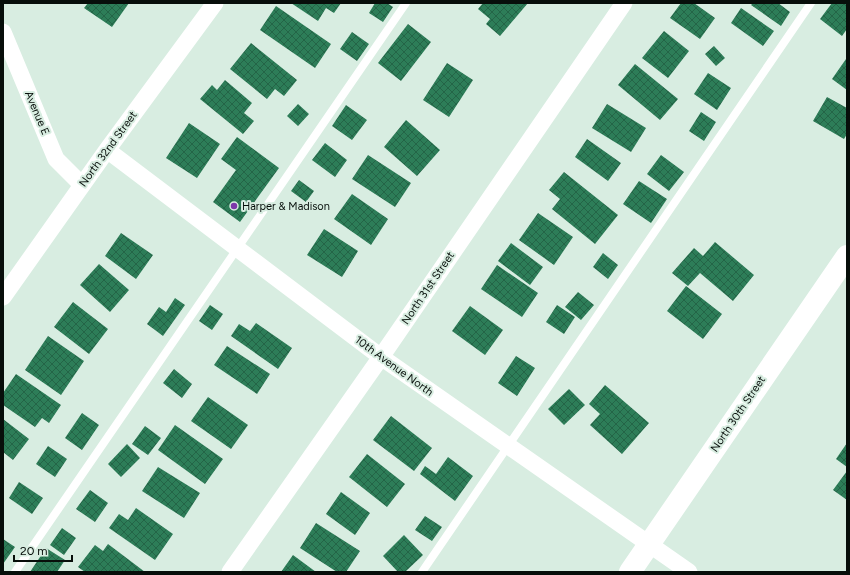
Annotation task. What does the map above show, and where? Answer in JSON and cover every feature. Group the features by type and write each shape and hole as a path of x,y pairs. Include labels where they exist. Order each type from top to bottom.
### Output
{"street":[{"name":"North 32nd Street","path":"3,297 107,150 215,3"},
{"name":"North 31st Street","path":"230,572 381,357 624,3"},
{"name":"Avenue E","path":"3,32 56,159 82,185"},
{"name":"10th Avenue North","path":"107,150 381,357 689,572"},
{"name":"North 30th Street","path":"630,572 847,256"}],"lane":[{"path":"15,572 406,3"},
{"path":"422,572 811,3"}],"building":[{"path":"88,3 129,3 112,27 84,8"},
{"path":"291,3 341,3 334,13 326,8 318,21"},
{"path":"375,3 387,3 393,7 383,22 369,13"},
{"path":"483,3 528,3 500,36 486,24 490,19 478,9"},
{"path":"681,3 694,3 715,18 700,39 670,18"},
{"path":"753,3 778,3 790,12 781,26 751,5"},
{"path":"832,3 847,3 847,29 842,36 820,19"},
{"path":"276,6 331,44 315,68 260,30"},
{"path":"741,8 774,31 763,46 731,23"},
{"path":"408,24 431,42 401,81 378,63"},
{"path":"664,31 689,51 668,78 642,58"},
{"path":"352,32 369,44 357,61 340,49"},
{"path":"251,43 297,80 284,96 275,89 267,99 230,69"},
{"path":"714,46 725,58 716,66 705,54"},
{"path":"846,59 847,60 847,90 832,79"},
{"path":"447,63 473,80 449,117 423,100"},
{"path":"635,64 678,99 660,120 618,85"},
{"path":"708,73 731,88 717,110 694,94"},
{"path":"225,80 252,103 244,113 254,121 243,134 200,99 212,85 217,90"},
{"path":"827,97 847,108 847,134 844,139 813,121"},
{"path":"298,104 309,114 298,126 287,116"},
{"path":"607,104 646,128 631,152 592,128"},
{"path":"346,105 367,120 352,140 332,126"},
{"path":"701,112 716,122 704,141 689,131"},
{"path":"406,120 440,150 417,176 384,147"},
{"path":"189,123 220,144 197,178 166,158"},
{"path":"237,137 279,168 240,222 213,202 236,170 221,159"},
{"path":"587,139 621,163 608,181 575,157"},
{"path":"325,143 347,160 335,177 312,160"},
{"path":"368,155 411,183 395,207 352,179"},
{"path":"661,155 684,172 669,191 647,174"},
{"path":"564,172 618,215 595,244 552,209 560,199 549,190"},
{"path":"299,180 314,191 306,202 291,191"},
{"path":"639,181 667,199 651,223 623,204"},
{"path":"352,194 388,219 371,245 334,219"},
{"path":"538,213 573,237 554,265 519,240"},
{"path":"324,229 358,251 342,277 307,255"},
{"path":"121,233 153,255 136,279 105,256"},
{"path":"715,242 754,275 733,301 700,273 688,286 672,273 694,248 703,256"},
{"path":"511,243 543,267 530,285 498,261"},
{"path":"603,253 618,265 608,279 593,267"},
{"path":"99,264 129,290 110,312 80,285"},
{"path":"497,265 538,293 522,317 481,289"},
{"path":"686,286 722,314 703,339 667,311"},
{"path":"578,292 594,305 581,320 565,307"},
{"path":"175,298 185,305 163,336 147,324 159,307 166,312"},
{"path":"73,302 108,329 89,354 54,327"},
{"path":"210,305 223,314 212,330 199,321"},
{"path":"557,305 575,317 564,334 546,322"},
{"path":"470,306 503,330 485,355 452,331"},
{"path":"256,323 292,348 278,369 231,336 239,324 250,331"},
{"path":"48,336 84,361 61,395 25,370"},
{"path":"227,346 270,374 257,394 214,365"},
{"path":"516,356 535,368 517,396 498,383"},
{"path":"174,369 192,384 182,398 163,383"},
{"path":"16,374 61,405 49,423 42,418 35,427 3,405 3,393"},
{"path":"605,385 649,423 622,454 590,425 600,414 589,404"},
{"path":"569,389 585,405 564,425 548,409"},
{"path":"208,397 248,425 231,449 191,421"},
{"path":"82,413 99,425 82,450 65,438"},
{"path":"391,416 432,448 414,471 373,440"},
{"path":"3,419 29,439 13,460 3,452"},
{"path":"175,425 223,459 205,484 158,450"},
{"path":"145,426 161,438 148,455 132,444"},
{"path":"847,443 847,467 836,459"},
{"path":"127,444 140,458 121,477 108,464"},
{"path":"48,446 67,459 55,477 36,464"},
{"path":"367,454 405,484 387,507 349,477"},
{"path":"448,457 473,476 455,501 420,474 425,466 436,474"},
{"path":"158,467 200,493 184,518 142,491"},
{"path":"847,471 847,500 833,490"},
{"path":"19,482 43,498 32,514 9,498"},
{"path":"90,490 108,503 95,522 76,509"},
{"path":"341,492 370,513 355,535 326,514"},
{"path":"136,508 173,534 155,560 109,528 119,514 128,520"},
{"path":"425,516 442,527 432,541 415,530"},
{"path":"316,523 360,551 346,572 337,572 300,548"},
{"path":"62,528 76,538 64,555 50,545"},
{"path":"404,535 423,555 405,572 398,572 383,556"},
{"path":"3,539 15,547 3,564"},
{"path":"108,544 145,572 85,572 78,567 95,545 103,551"},
{"path":"46,548 65,560 57,572 30,572"},
{"path":"293,555 316,572 281,572"}],"place":[{"name":"Harper & Madison","path":"234,206"}]}
